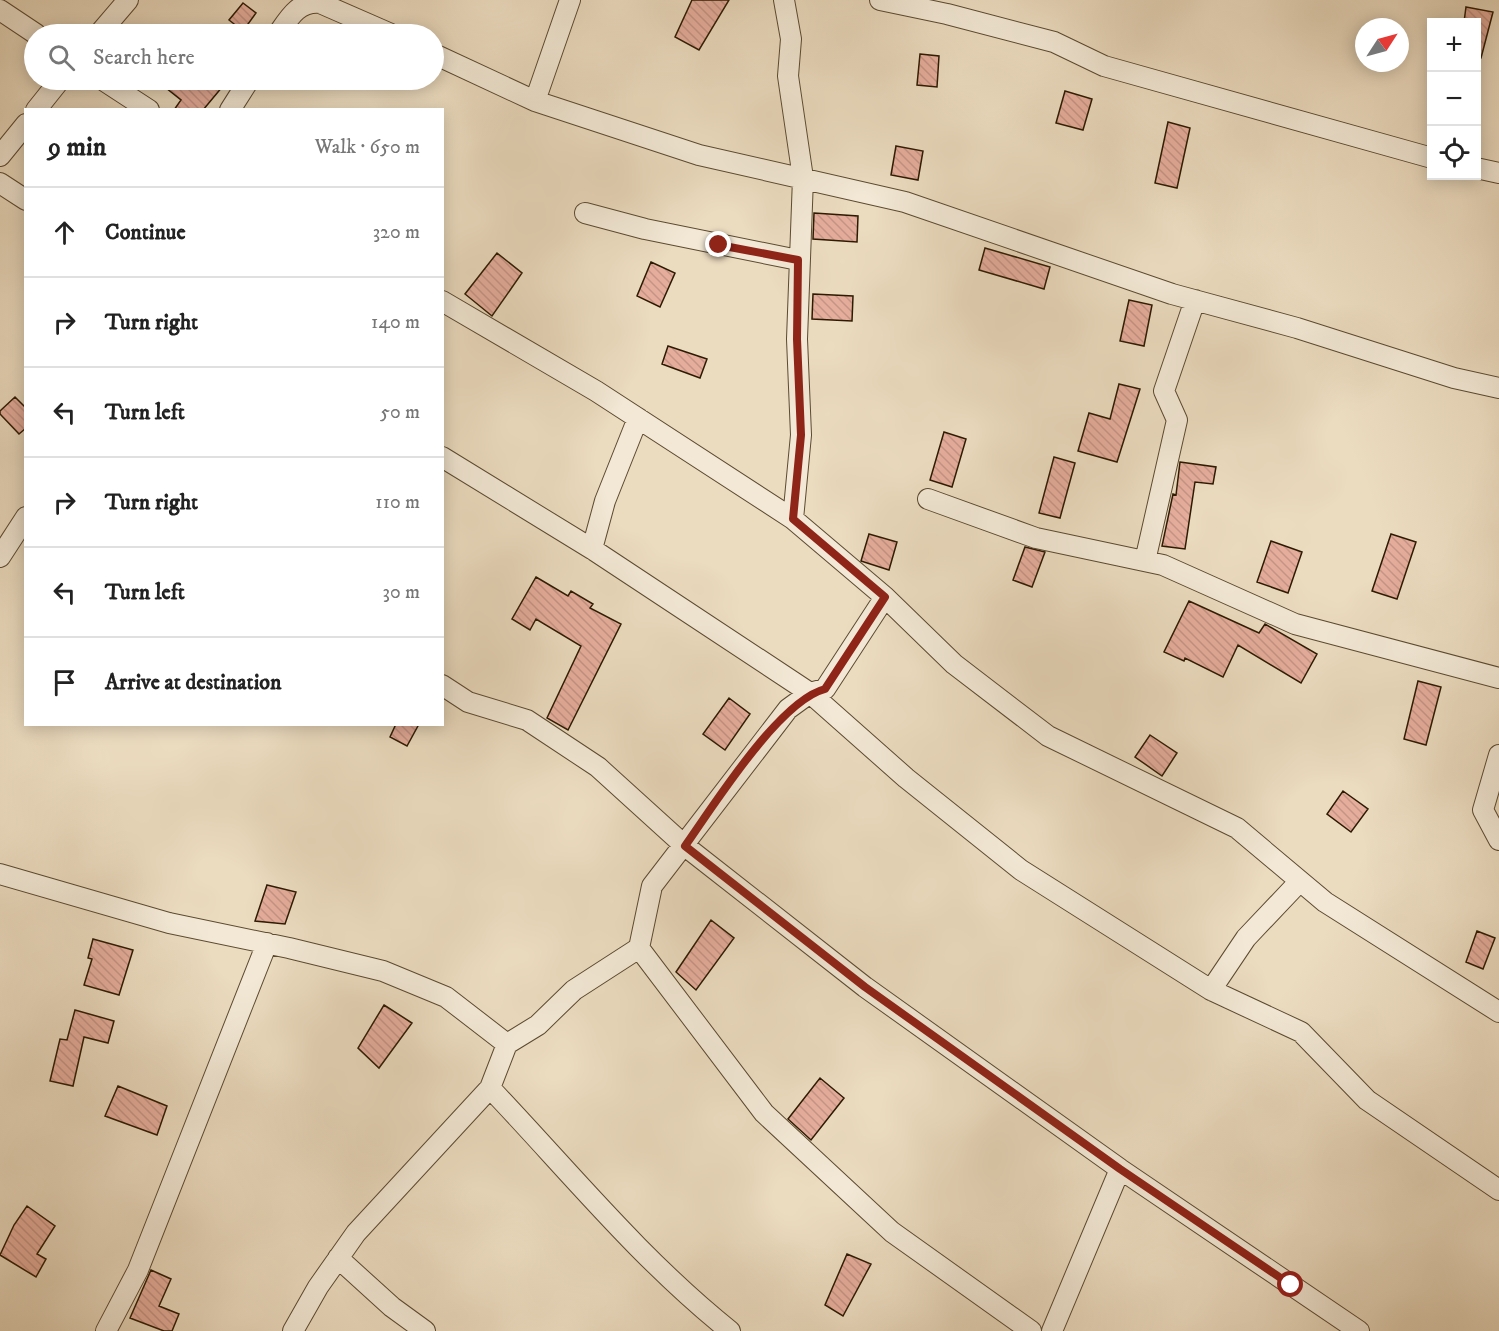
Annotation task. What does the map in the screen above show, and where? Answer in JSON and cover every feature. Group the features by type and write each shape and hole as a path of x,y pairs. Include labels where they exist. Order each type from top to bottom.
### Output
{"street":[{"path":"108,24 128,0"},
{"path":"535,101 570,0"},
{"path":"784,0 791,39 788,76 803,178 798,260 797,339 801,435 793,519"},
{"path":"880,0 947,14 1054,42 1104,66 1427,157"},
{"path":"285,24 295,10 310,2 320,3 368,24"},
{"path":"0,10 24,26"},
{"path":"444,59 535,101 699,155 905,202 1195,300 1297,328 1454,378 1499,388"},
{"path":"38,108 52,90"},
{"path":"118,90 146,108"},
{"path":"231,108 243,90"},
{"path":"0,156 24,126"},
{"path":"1481,169 1499,173"},
{"path":"0,183 24,199"},
{"path":"585,213 645,229 798,260"},
{"path":"1145,561 1177,420 1164,391 1195,300"},
{"path":"444,302 638,418 793,519 885,597 954,664 1048,736 1237,828 1325,902 1499,1012"},
{"path":"592,549 605,501 638,418"},
{"path":"444,458 592,549 810,693 906,778 1021,870 1211,990 1301,1032 1367,1100 1499,1190"},
{"path":"928,500 1036,538 1163,565 1295,624 1499,678"},
{"path":"0,557 24,521"},
{"path":"293,1331 356,1233 490,1088 507,1044 538,1025 574,990 639,948 652,886 788,710 810,693 825,689 885,597"},
{"path":"444,686 468,702 512,713 598,767 685,846 865,987 1120,1169 1359,1331"},
{"path":"1499,755 1483,810 1499,840"},
{"path":"0,874 169,923 267,943 383,971 446,997 507,1044"},
{"path":"1211,990 1246,938 1300,881"},
{"path":"106,1331 138,1270 267,943"},
{"path":"639,948 764,1113 892,1232 1030,1331"},
{"path":"490,1088 639,1247 699,1306 730,1331"},
{"path":"1052,1331 1120,1169"},
{"path":"338,1258 392,1307 425,1331"}],"building":[{"path":"692,0 729,0 699,50 675,37"},
{"path":"243,3 256,13 248,24 234,24 229,20"},
{"path":"1466,7 1493,12 1481,58 1481,18 1465,18"},
{"path":"920,54 939,56 937,87 917,85"},
{"path":"168,90 220,90 205,108 175,108 181,100"},
{"path":"1065,91 1092,99 1083,130 1056,123"},
{"path":"1168,122 1190,128 1177,188 1155,183"},
{"path":"896,146 923,151 918,180 891,175"},
{"path":"814,213 858,216 857,242 813,239"},
{"path":"985,248 1050,267 1044,289 979,270"},
{"path":"497,253 522,273 492,316 465,294"},
{"path":"651,262 675,273 660,307 637,296"},
{"path":"813,294 853,296 852,321 812,319"},
{"path":"1129,300 1152,305 1144,346 1120,341"},
{"path":"668,346 707,359 700,378 662,364"},
{"path":"1119,384 1140,389 1117,462 1078,451 1089,413 1110,419"},
{"path":"15,397 24,406 24,430 19,434 0,414 0,411"},
{"path":"944,432 966,439 952,487 930,480"},
{"path":"1054,457 1075,463 1060,518 1039,513"},
{"path":"1180,462 1216,467 1213,484 1195,482 1185,549 1162,546 1173,494 1176,495"},
{"path":"869,534 897,542 889,570 861,561"},
{"path":"1391,534 1416,542 1397,599 1372,591"},
{"path":"1271,541 1302,552 1288,593 1257,582"},
{"path":"1025,547 1045,552 1032,587 1013,580"},
{"path":"536,577 568,596 571,591 593,604 590,608 621,624 568,730 547,718 581,646 536,619 530,630 512,619"},
{"path":"1189,601 1259,633 1265,624 1317,654 1301,683 1238,645 1223,677 1185,658 1184,661 1164,652"},
{"path":"1418,681 1441,687 1426,745 1404,739"},
{"path":"729,698 750,714 725,750 703,734"},
{"path":"395,726 418,726 407,746 390,737"},
{"path":"1150,735 1177,753 1162,776 1135,757"},
{"path":"1343,791 1368,809 1351,832 1327,814"},
{"path":"267,885 296,892 285,924 255,921"},
{"path":"711,920 734,938 696,990 676,972"},
{"path":"1477,931 1495,938 1483,969 1466,962"},
{"path":"93,939 133,950 119,995 84,985 92,959 88,958"},
{"path":"384,1005 412,1023 379,1068 358,1048"},
{"path":"75,1010 114,1021 108,1043 84,1037 73,1086 50,1081 60,1039 67,1040"},
{"path":"820,1078 844,1098 811,1140 788,1119"},
{"path":"118,1086 167,1106 157,1135 105,1116"},
{"path":"27,1206 55,1226 37,1254 46,1259 36,1277 0,1255 14,1225"},
{"path":"847,1254 871,1264 843,1316 825,1305"},
{"path":"151,1270 171,1279 159,1306 179,1314 172,1331 164,1331 130,1318"}],"route":[{"path":"719,245 798,260 797,339 801,435 793,519 885,597 825,689 810,693 788,710 725,789 685,846 865,987 1120,1169 1291,1285"}]}
